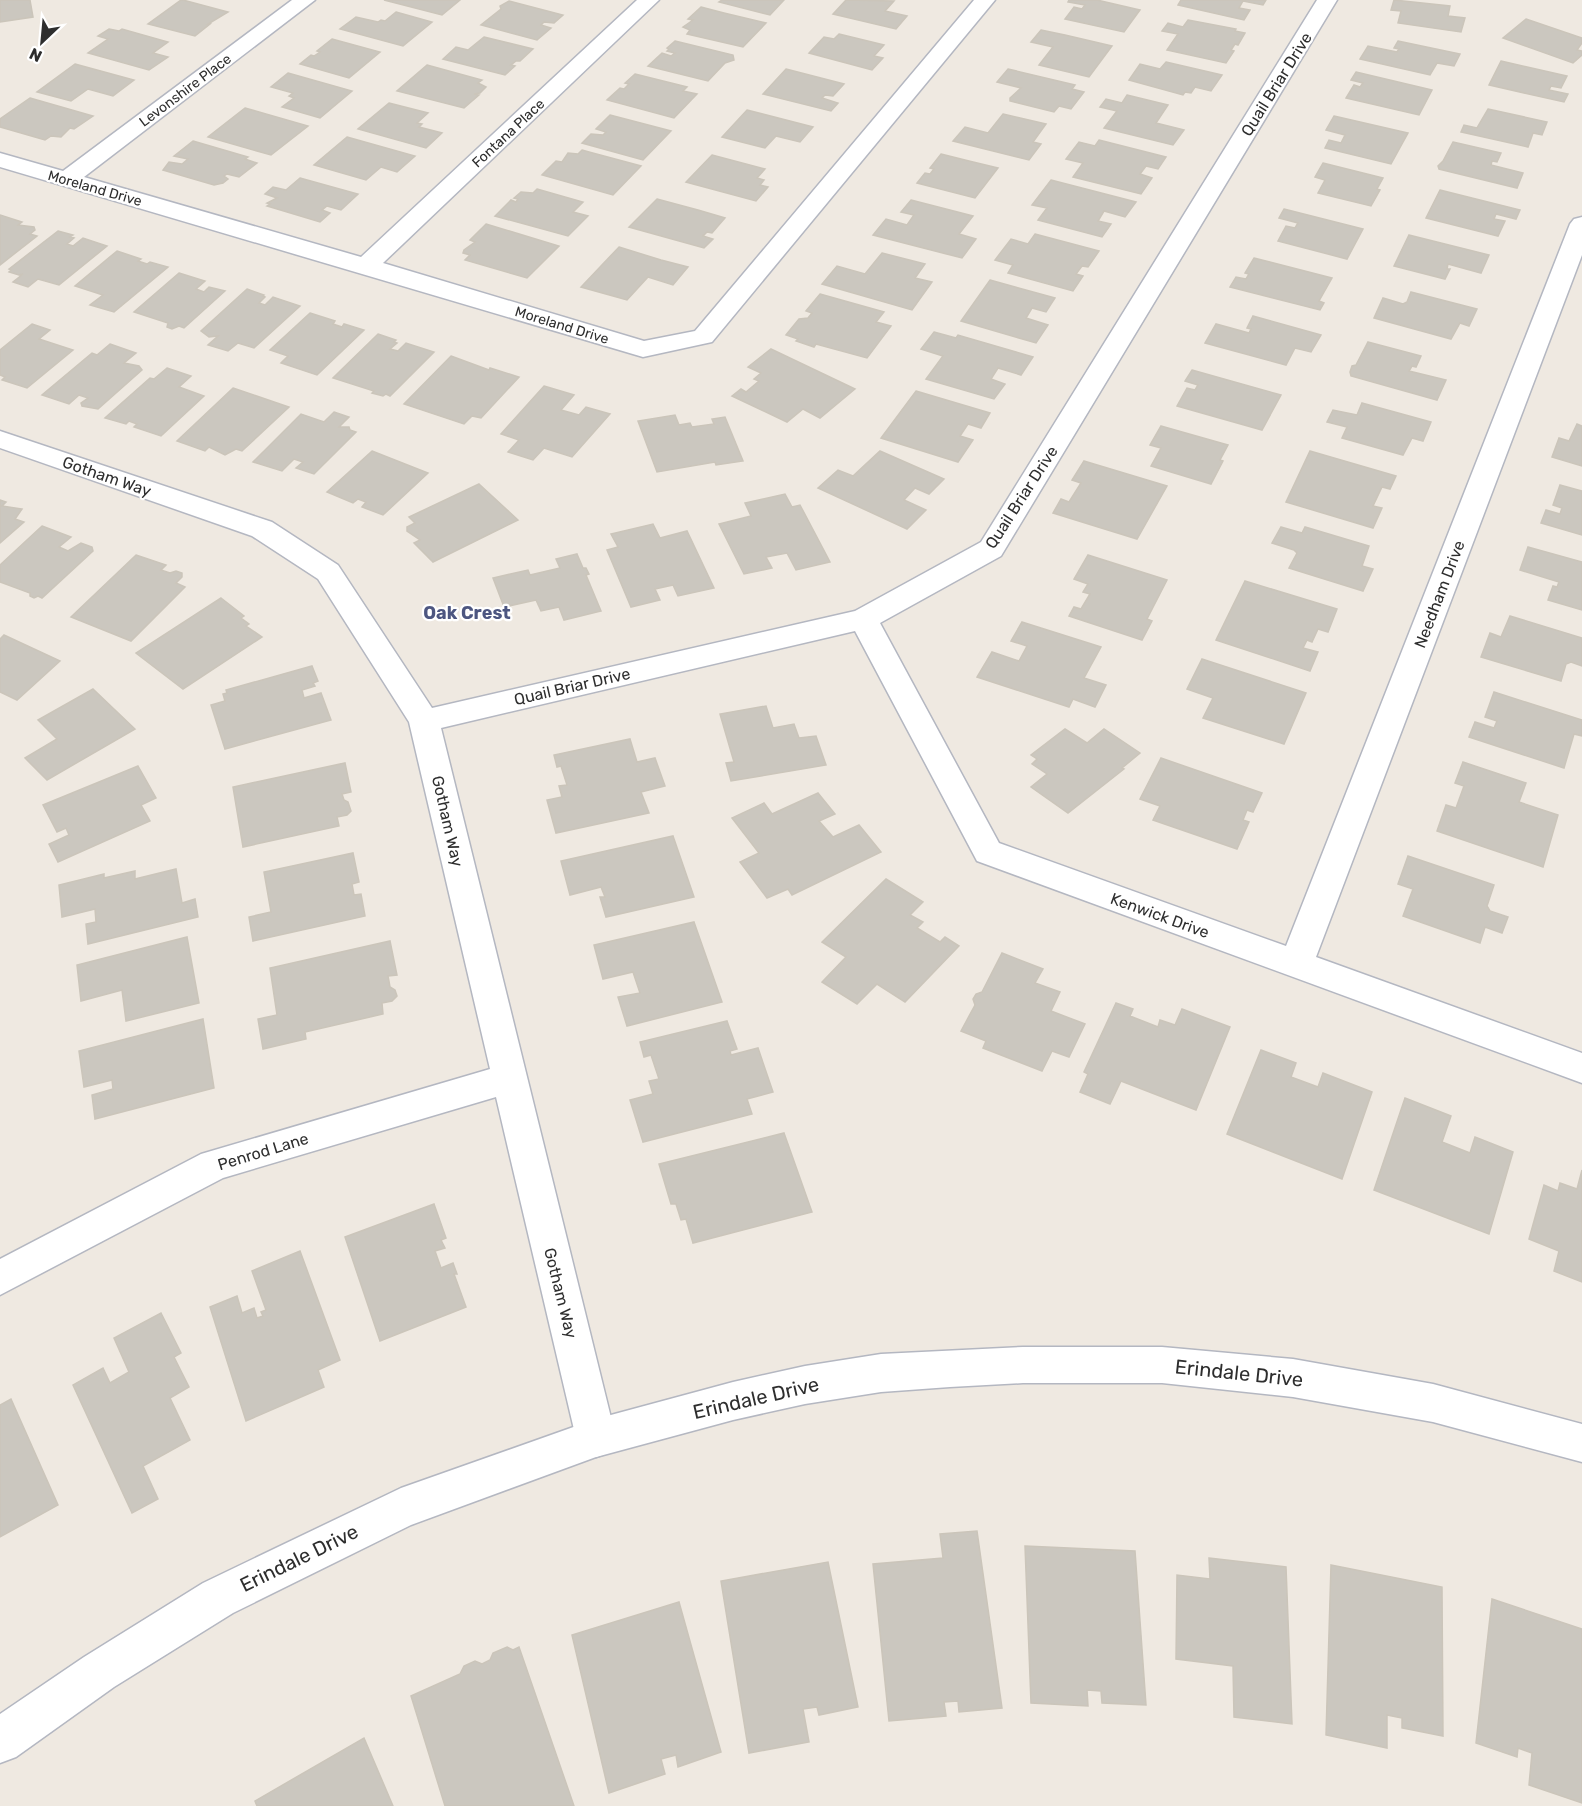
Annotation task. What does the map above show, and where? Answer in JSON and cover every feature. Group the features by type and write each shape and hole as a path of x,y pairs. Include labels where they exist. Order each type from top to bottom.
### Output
{"street":[{"name":"Levonshire Place","path":"66,180 305,0"},
{"name":"Fontana Place","path":"366,266 649,0"},
{"name":"Moreland Drive","path":"0,160 643,349 703,337 985,0"},
{"name":"Quail Briar Drive","path":"424,721 863,618 991,549 1327,0"},
{"name":"Needham Drive","path":"1296,964 1582,224"},
{"name":"Gotham Way","path":"0,439 262,529 328,572 424,721 508,1079 596,1438"},
{"name":"Kenwick Drive","path":"863,618 988,852 1582,1068"},
{"name":"Penrod Lane","path":"0,1278 214,1165 508,1079"},
{"name":"Erindale Drive","path":"0,1741 99,1672 218,1598 401,1508 596,1438 732,1401 805,1385 881,1373 1023,1365 1139,1365 1293,1378 1433,1402 1582,1443"}],"building":[{"path":"0,0 30,0 33,17 0,22"},
{"path":"181,0 228,12 208,24 210,24 195,36 148,24"},
{"path":"384,0 460,0 442,15"},
{"path":"722,0 784,0 770,15 719,2"},
{"path":"846,0 894,1 885,11 907,16 896,29 833,14"},
{"path":"1069,0 1097,0 1140,10 1124,32 1065,19 1074,7 1082,9 1085,5 1068,2"},
{"path":"1181,0 1266,0 1263,5 1243,1 1239,8 1250,10 1244,20 1178,5"},
{"path":"1394,0 1450,6 1448,16 1465,18 1461,32 1398,23 1401,11 1391,10"},
{"path":"509,1 563,15 554,23 544,22 541,25 551,28 537,40 481,25 501,9 500,6"},
{"path":"701,7 766,23 743,47 687,34 690,30 683,27 693,20 688,19"},
{"path":"396,12 432,22 403,46 340,29 356,17 378,22 385,21"},
{"path":"1526,19 1582,38 1582,43 1577,50 1582,51 1582,55 1573,63 1503,38"},
{"path":"1188,20 1236,29 1235,31 1245,33 1238,45 1235,44 1231,50 1234,51 1226,63 1167,50 1178,34 1162,31 1168,23 1183,27"},
{"path":"109,29 119,31 122,29 168,42 153,53 168,57 149,70 88,53 108,39 98,36"},
{"path":"1041,30 1112,46 1089,77 1039,65 1053,47 1031,42"},
{"path":"839,34 884,45 874,56 883,58 872,70 809,53 824,37 834,39"},
{"path":"484,37 533,49 520,61 511,65 515,66 505,75 443,59 456,47 468,50"},
{"path":"332,39 380,52 349,78 300,64 311,55 314,56 320,52 317,51"},
{"path":"675,41 733,55 734,60 725,63 708,81 648,66 662,53 671,56 675,53 667,51 669,49 667,48"},
{"path":"1398,41 1460,54 1454,66 1437,63 1430,75 1360,59 1368,46 1397,52 1399,49 1394,48"},
{"path":"1501,61 1567,76 1561,88 1551,86 1549,90 1568,94 1564,102 1489,85"},
{"path":"1166,62 1222,75 1211,91 1195,87 1191,93 1185,92 1183,95 1129,80 1140,64 1160,69"},
{"path":"75,64 134,80 113,96 88,89 71,101 37,92"},
{"path":"427,65 482,80 478,83 486,87 480,93 474,94 479,95 464,108 397,91"},
{"path":"786,69 844,84 833,96 825,95 822,98 838,103 831,111 763,94"},
{"path":"1008,69 1075,85 1072,89 1084,92 1071,109 1059,106 1054,112 1010,101 1010,98 1021,88 997,82"},
{"path":"1356,72 1432,90 1419,115 1346,98 1354,85 1360,87 1363,83 1351,80"},
{"path":"288,73 352,91 320,118 282,107 294,98 289,96 293,93 271,87"},
{"path":"635,74 687,87 683,91 697,94 674,118 607,100 620,88 624,89 629,84 625,83"},
{"path":"1127,95 1168,105 1156,123 1184,130 1173,145 1104,128 1117,111 1100,107 1106,99 1122,103"},
{"path":"30,98 93,116 74,129 70,128 61,137 51,136 45,140 0,127 0,119"},
{"path":"389,103 428,113 417,123 422,124 419,127 442,133 426,148 358,129"},
{"path":"245,108 308,126 271,155 208,137"},
{"path":"1488,109 1547,122 1542,135 1533,133 1528,147 1461,132 1464,125 1477,128"},
{"path":"747,110 813,127 800,142 776,136 765,148 722,137"},
{"path":"1003,114 1046,124 1033,142 1041,144 1029,160 953,141 965,127 988,133"},
{"path":"610,115 671,131 643,160 582,143 591,134 603,135 606,132 596,129"},
{"path":"1334,116 1408,133 1391,164 1325,148 1329,140 1341,143 1345,135 1326,130"},
{"path":"347,137 415,156 397,172 381,167 366,180 314,165"},
{"path":"1099,140 1166,157 1158,169 1146,166 1140,174 1152,178 1141,194 1073,177 1083,163 1066,159 1079,142 1095,146"},
{"path":"193,141 248,157 245,159 257,163 239,177 227,174 224,176 228,179 214,185 163,170 169,162 182,164 188,159 174,156"},
{"path":"1453,142 1501,153 1497,162 1492,161 1491,165 1523,173 1517,188 1439,169 1438,166"},
{"path":"582,150 641,166 613,195 542,175 556,161 562,162 568,153 578,154"},
{"path":"941,154 998,168 975,198 917,183 925,173 930,174 934,169 930,168"},
{"path":"712,155 765,169 757,178 764,180 760,185 768,187 756,201 686,182"},
{"path":"1323,163 1383,178 1377,189 1380,190 1371,206 1318,193 1325,180 1315,177"},
{"path":"300,178 358,194 341,210 327,206 322,210 330,213 320,222 267,206 270,204 267,203 277,198 265,194 273,187 286,190"},
{"path":"1051,180 1136,202 1125,217 1104,211 1098,221 1111,224 1102,237 1038,220 1047,208 1032,205"},
{"path":"537,189 583,202 573,212 588,216 568,236 495,216 511,200 516,202 518,199 514,198 521,192 533,193"},
{"path":"1440,190 1520,210 1516,219 1496,214 1494,219 1505,221 1498,236 1426,218"},
{"path":"657,199 725,218 712,233 707,232 703,236 713,239 704,248 629,227"},
{"path":"911,200 973,216 959,234 976,239 962,258 873,235 886,219 907,225 914,215 901,212"},
{"path":"1284,209 1363,229 1347,259 1278,241 1286,226 1295,228 1298,223 1279,218"},
{"path":"0,215 22,222 18,225 34,227 35,230 30,234 37,236 0,265"},
{"path":"486,224 559,246 527,278 465,260 470,255 463,253 464,250 475,242 470,240"},
{"path":"58,231 73,235 70,237 74,238 67,244 73,246 83,238 107,246 59,285 38,279 28,287 13,282 23,274 9,272 11,270 9,269"},
{"path":"1035,234 1099,251 1088,267 1082,266 1076,274 1083,276 1073,291 1008,273 1013,265 995,260 1011,239 1028,244"},
{"path":"1409,235 1489,255 1481,273 1448,264 1447,269 1450,269 1445,279 1394,266"},
{"path":"619,247 688,267 673,285 648,277 627,300 581,287"},
{"path":"117,251 141,259 138,261 147,264 150,262 168,267 114,312 90,305 103,295 75,286"},
{"path":"882,253 925,264 915,278 932,282 912,310 822,284 837,266 865,274"},
{"path":"1254,258 1332,278 1319,301 1324,303 1320,310 1230,287 1236,277 1246,279 1249,274 1245,273"},
{"path":"179,273 205,281 196,289 204,292 209,287 225,291 184,328 179,326 172,329 167,327 168,323 134,312"},
{"path":"990,280 1055,298 1046,312 1032,308 1026,318 1048,325 1036,343 961,321"},
{"path":"247,289 264,295 265,297 259,303 265,305 273,297 300,306 254,348 238,343 228,351 208,345 218,336 209,337 201,331"},
{"path":"1411,292 1477,309 1469,326 1460,323 1451,339 1374,318 1383,298 1403,304 1407,302"},
{"path":"820,294 884,312 876,322 891,326 867,358 816,344 814,347 786,335 799,319 808,318 812,313 806,311"},
{"path":"310,313 335,321 333,324 342,327 344,324 364,330 317,375 281,363 288,356 270,350"},
{"path":"1253,316 1321,335 1311,352 1295,348 1286,365 1205,343 1216,324 1249,333 1251,329 1247,328"},
{"path":"32,324 50,330 39,339 73,350 27,388 2,380 5,377 0,375 0,350"},
{"path":"934,332 956,338 958,335 1033,357 1021,375 998,368 991,379 1005,384 994,399 926,379 943,356 921,349"},
{"path":"378,334 396,340 394,342 397,343 390,349 398,351 406,343 434,352 390,396 372,393 374,391 333,378"},
{"path":"1368,342 1421,356 1416,367 1412,366 1409,371 1446,380 1437,400 1351,376 1352,366 1356,365"},
{"path":"110,344 136,353 124,363 139,366 142,370 98,409 82,406 81,403 88,398 79,395 69,404 42,395 92,353 97,355"},
{"path":"771,349 855,389 820,418 803,409 787,422 732,396 741,389 746,392 759,381 754,379 761,373 748,367"},
{"path":"451,356 489,370 490,368 519,377 481,418 472,416 464,424 404,404"},
{"path":"167,368 191,376 179,387 204,396 161,436 134,427 137,424 129,421 126,424 105,418 150,378 154,379"},
{"path":"1192,370 1281,395 1262,430 1177,406 1187,388 1195,390 1198,385 1185,381"},
{"path":"544,386 574,395 561,410 579,415 586,407 610,414 572,457 544,448 533,460 508,452 519,440 501,434"},
{"path":"233,388 289,407 242,451 236,449 225,455 209,447 205,451 177,441"},
{"path":"916,391 990,413 981,428 968,424 960,436 973,440 958,462 881,438"},
{"path":"1362,403 1431,422 1423,441 1412,438 1403,455 1342,438 1347,427 1327,422 1333,410 1357,415"},
{"path":"334,412 349,417 339,427 349,427 350,430 356,432 314,474 296,468 303,462 294,459 282,471 253,462 301,414 324,422"},
{"path":"675,415 679,425 690,423 692,427 714,424 712,419 725,417 743,461 716,465 715,462 657,472 638,421"},
{"path":"1577,424 1582,426 1582,466 1552,457 1559,438 1569,441"},
{"path":"1161,426 1228,445 1220,460 1223,461 1211,484 1151,466 1161,448 1150,445"},
{"path":"372,451 428,473 383,515 362,507 366,502 358,499 353,503 327,492"},
{"path":"880,451 944,479 929,494 915,488 904,500 926,510 907,529 818,488 838,470 853,476"},
{"path":"1310,451 1396,476 1390,489 1382,487 1373,506 1382,508 1373,528 1286,502"},
{"path":"1084,461 1167,486 1137,539 1053,513 1061,499 1069,502 1081,483 1072,480"},
{"path":"479,484 518,520 433,562 414,543 420,540 407,531 407,527 415,523 409,517"},
{"path":"1560,485 1582,491 1582,535 1541,523 1546,510 1560,514 1562,508 1553,505"},
{"path":"785,494 792,507 800,505 830,562 796,570 787,553 766,557 772,568 744,574 719,524 751,516 745,503"},
{"path":"0,500 6,502 2,506 22,509 15,519 24,522 0,543"},
{"path":"653,524 660,538 687,531 714,588 678,596 673,585 655,589 660,600 631,607 607,550 618,547 611,534"},
{"path":"42,526 71,537 59,547 68,551 81,543 92,547 93,551 42,598 38,596 34,598 30,596 30,593 0,582 0,565"},
{"path":"1281,527 1302,533 1305,527 1369,546 1362,566 1373,569 1363,591 1289,568 1297,553 1272,543"},
{"path":"1528,547 1582,562 1582,610 1548,600 1553,586 1557,587 1559,582 1520,570"},
{"path":"577,554 583,568 586,568 589,574 586,575 601,611 564,620 559,607 541,611 536,600 504,607 493,578 528,570 530,575 560,568 556,559"},
{"path":"136,555 166,565 161,570 182,573 182,577 176,583 185,587 131,641 71,617"},
{"path":"1088,555 1167,580 1147,619 1152,621 1142,640 1069,616 1074,607 1081,609 1090,594 1083,592 1088,584 1074,579"},
{"path":"1245,581 1337,609 1328,632 1318,629 1312,642 1307,640 1303,648 1318,652 1310,671 1216,640"},
{"path":"221,598 244,616 241,618 249,624 246,626 262,637 183,689 136,653"},
{"path":"1510,616 1582,638 1582,666 1571,662 1566,664 1561,681 1481,657 1490,633 1501,637"},
{"path":"1022,622 1101,647 1084,678 1106,685 1095,707 1073,699 1069,707 977,677 992,652 1019,661 1027,646 1011,641"},
{"path":"4,635 60,661 17,700 0,692 0,639"},
{"path":"1202,659 1306,693 1284,744 1203,718 1213,698 1187,689"},
{"path":"312,666 318,681 313,683 315,686 302,690 304,698 321,693 331,720 225,749 211,705 225,701 223,694 227,693 226,690"},
{"path":"93,689 135,729 47,780 25,758 57,739 38,720"},
{"path":"1494,692 1582,720 1582,736 1574,734 1564,768 1469,737 1475,722 1494,728 1497,721 1485,717"},
{"path":"766,706 773,728 794,724 799,738 816,736 826,765 731,781 726,763 734,762 720,714"},
{"path":"1065,729 1087,743 1104,729 1140,753 1122,768 1124,769 1068,813 1031,787 1047,774 1032,764 1037,759 1031,755"},
{"path":"630,739 637,762 655,758 665,786 641,792 649,813 556,833 547,800 562,797 559,786 567,785 561,766 557,767 554,755"},
{"path":"1161,758 1262,793 1253,812 1247,810 1243,820 1249,822 1237,849 1153,820 1160,806 1140,799"},
{"path":"1463,762 1526,783 1519,802 1558,815 1543,867 1437,831 1446,805 1456,808 1464,786 1455,783"},
{"path":"345,763 351,792 342,794 351,811 347,815 337,817 339,826 243,847 233,787"},
{"path":"138,766 156,798 141,805 150,821 58,862 49,844 69,835 66,828 57,832 43,805"},
{"path":"818,793 835,814 819,821 833,837 859,825 881,852 792,895 788,889 767,898 740,862 759,853 732,818 764,803 772,814"},
{"path":"673,836 694,897 606,917 600,897 605,897 601,887 570,895 561,861"},
{"path":"353,853 359,882 352,884 354,895 361,894 365,916 253,941 249,917 271,912 264,872"},
{"path":"1408,856 1494,885 1487,906 1490,911 1508,917 1502,933 1485,927 1480,943 1403,916 1413,889 1398,884"},
{"path":"176,869 182,903 195,899 198,917 88,944 86,924 96,922 95,909 62,917 59,885 104,874 104,878 135,871 135,879"},
{"path":"886,879 923,902 910,915 923,922 917,928 940,942 945,937 959,946 905,1002 877,984 857,1004 822,982 846,957 822,942"},
{"path":"694,922 722,1002 627,1026 618,997 640,993 633,972 603,979 594,945"},
{"path":"187,937 199,1003 126,1021 122,990 81,1001 77,965"},
{"path":"390,941 397,975 388,976 390,987 395,990 397,996 392,1001 382,1003 383,1014 305,1032 306,1039 263,1049 258,1019 277,1015 270,968"},
{"path":"1002,953 1043,969 1035,983 1060,992 1051,1011 1085,1024 1069,1057 1052,1051 1042,1071 983,1048 986,1041 961,1031 975,1005 973,999 976,994 982,992"},
{"path":"1116,1003 1133,1009 1130,1016 1158,1027 1160,1020 1175,1025 1182,1009 1230,1027 1196,1110 1121,1081 1110,1104 1080,1092 1088,1074 1084,1072"},
{"path":"203,1019 214,1088 95,1119 92,1095 113,1089 112,1080 84,1087 79,1051"},
{"path":"727,1021 737,1049 730,1051 731,1055 758,1048 773,1092 747,1099 752,1114 643,1142 630,1100 653,1094 649,1081 659,1079 651,1055 644,1057 640,1042"},
{"path":"1261,1050 1296,1063 1291,1077 1318,1087 1323,1073 1372,1092 1342,1179 1227,1134"},
{"path":"1405,1098 1451,1116 1442,1142 1470,1153 1475,1137 1513,1152 1489,1234 1374,1190"},
{"path":"784,1133 812,1212 693,1243 686,1219 681,1220 676,1204 671,1204 659,1164"},
{"path":"1582,1170 1582,1282 1554,1271 1559,1251 1529,1239 1544,1185 1558,1191 1560,1183 1577,1189"},
{"path":"434,1204 446,1238 441,1240 445,1248 435,1251 441,1268 453,1263 457,1274 454,1274 466,1307 380,1341 345,1237"},
{"path":"300,1251 340,1360 318,1370 324,1387 246,1421 210,1307 237,1296 242,1313 254,1308 257,1318 263,1316 261,1312 266,1310 252,1271"},
{"path":"161,1313 181,1353 174,1357 189,1387 170,1398 190,1440 143,1466 158,1499 132,1513 73,1385 103,1368 110,1383 129,1372 114,1338"},
{"path":"11,1399 58,1505 0,1537 0,1405"},
{"path":"977,1531 1002,1708 959,1712 958,1701 944,1702 946,1716 889,1721 873,1564 943,1558 940,1534"},
{"path":"1025,1546 1135,1551 1146,1705 1102,1703 1101,1691 1087,1690 1088,1706 1031,1703"},
{"path":"1209,1558 1286,1567 1292,1724 1234,1717 1233,1666 1176,1659 1177,1575 1210,1579"},
{"path":"828,1562 858,1707 819,1715 817,1707 803,1709 809,1742 749,1753 721,1581"},
{"path":"1331,1565 1442,1587 1443,1736 1402,1728 1402,1718 1387,1715 1387,1748 1326,1735"},
{"path":"1492,1599 1582,1629 1582,1803 1529,1785 1532,1753 1518,1748 1517,1757 1476,1743"},
{"path":"679,1602 721,1752 678,1767 676,1755 661,1759 665,1774 609,1793 572,1635"},
{"path":"507,1647 513,1650 519,1647 574,1806 445,1806 411,1696 460,1674 464,1666 475,1661 482,1664 490,1660 493,1653"},
{"path":"364,1738 393,1806 257,1806 255,1801"}],"district":[{"name":"Oak Crest","path":"467,613"}]}
